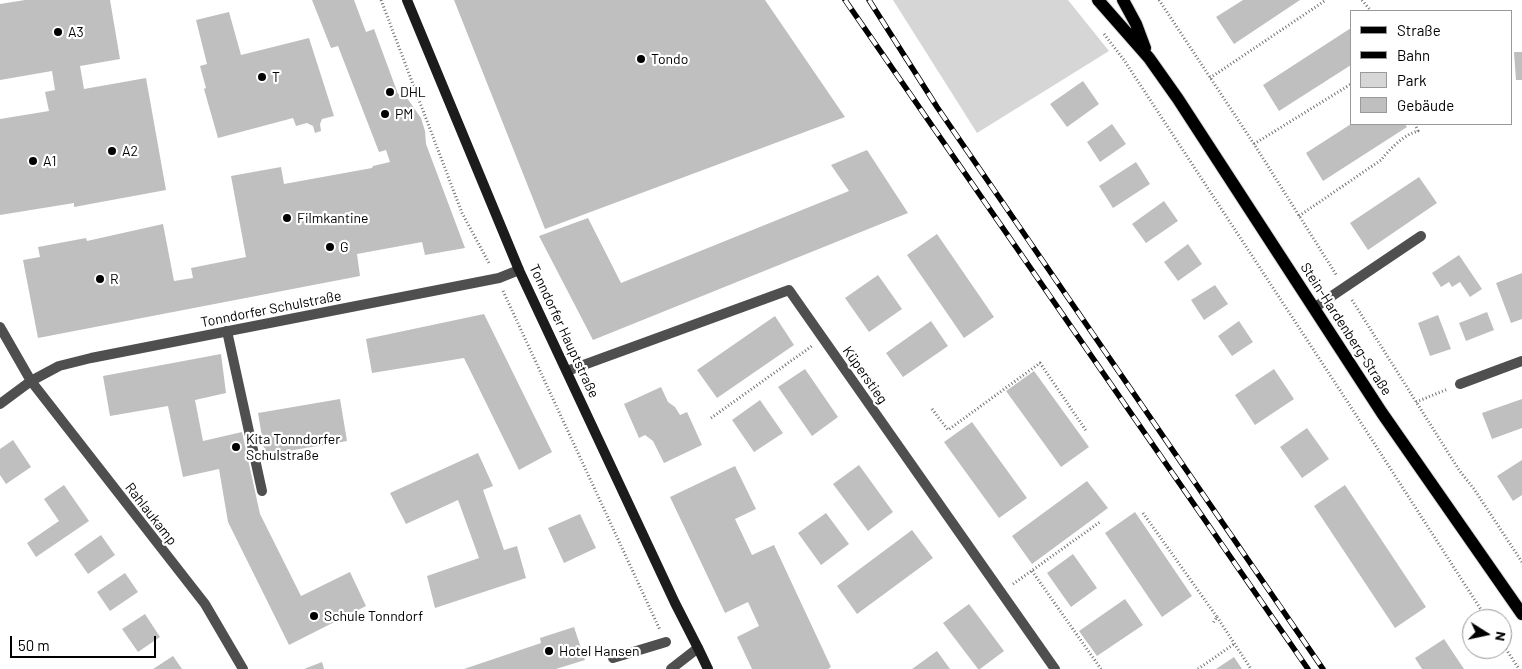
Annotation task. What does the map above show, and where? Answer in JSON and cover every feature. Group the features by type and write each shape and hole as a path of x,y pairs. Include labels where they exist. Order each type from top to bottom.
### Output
{"main road":[{"name":"Tonndorfer Hauptstraße","path":"407,0 519,270 674,603 708,669"},
{"name":"Stein-Hardenberg-Straße","path":"1098,0 1148,58 1182,106 1382,413 1522,614"},
{"name":"Stein-Hardenberg-Straße","path":"1123,0 1136,24 1148,58"}],"street":[{"path":"1314,308 1421,236"},
{"name":"Tonndorfer Schulstraße","path":"0,404 31,381 59,366 91,358 497,279 519,270"},
{"name":"Küperstieg","path":"567,371 789,290 1055,669"},
{"name":"Rahlaukamp","path":"0,327 31,381 205,604 243,669"},
{"path":"227,332 262,491"},
{"path":"1460,384 1522,361"},
{"path":"613,658 666,642"},
{"path":"671,669 698,648"}],"path":[{"path":"381,0 462,212 506,297 666,642"},
{"path":"1210,78 1326,0"},
{"path":"1362,0 1371,10"},
{"path":"1102,31 1124,60 1481,609"},
{"path":"1254,144 1350,85"},
{"path":"1299,216 1381,160 1385,154 1409,134 1418,131 1415,125"},
{"path":"711,418 823,338"},
{"path":"932,409 948,430 1040,363 1087,432"},
{"path":"1416,402 1460,384"},
{"path":"1143,513 1251,669"},
{"path":"1001,593 1100,522"},
{"path":"1032,571 1101,669"},
{"path":"1213,623 1216,617"},
{"path":"1198,669 1234,644"},
{"path":"1512,658 1519,669"}],"green space":[{"path":"893,0 1068,0 1109,51 977,133"}],"building":[{"path":"25,0 110,0 120,59 80,66 84,89 146,78 166,190 74,207 74,203 0,215 0,119 49,111 45,92 55,90 52,71 0,80 0,4"},
{"path":"312,0 354,0 366,32 374,29 398,94 402,94 407,98 421,118 426,144 465,248 425,255 422,242 357,254 360,276 38,338 23,260 40,257 38,247 86,238 87,241 163,224 174,281 193,278 191,268 246,257 231,176 281,167 284,184 372,168 373,166 390,162 386,150 379,152 338,46 331,48"},
{"name":"Tondo","path":"454,0 765,0 845,117 545,229"},
{"path":"1243,0 1300,0 1234,44 1216,17"},
{"name":"T","path":"229,12 241,55 309,38 334,116 322,119 320,124 321,131 315,133 313,126 307,123 296,126 293,118 218,138 204,89 206,88 200,66 207,64 196,20"},
{"path":"1350,29 1350,66 1279,111 1263,85"},
{"path":"1514,52 1522,52 1522,80 1516,80"},
{"path":"1083,81 1099,104 1067,127 1050,104"},
{"path":"1112,124 1126,144 1100,162 1087,142"},
{"path":"1350,125 1406,125 1407,127 1323,181 1306,153"},
{"path":"867,150 908,213 593,340 539,236 588,218 621,283 849,191 831,165"},
{"path":"1136,162 1150,184 1113,208 1099,186"},
{"path":"1419,177 1437,203 1368,250 1350,223"},
{"path":"1164,201 1178,221 1146,243 1132,224"},
{"path":"937,234 994,317 964,338 907,255"},
{"path":"1188,244 1202,264 1178,281 1164,262"},
{"path":"1459,255 1482,289 1470,297 1460,282 1452,287 1449,282 1441,287 1432,273"},
{"path":"1522,273 1522,319 1511,323 1496,283"},
{"path":"878,275 902,309 869,332 845,298"},
{"path":"1215,285 1228,304 1204,320 1191,300"},
{"path":"1487,312 1494,330 1466,341 1459,323"},
{"path":"484,314 552,452 519,470 464,358 372,373 366,339"},
{"path":"1438,315 1451,349 1430,356 1418,323"},
{"path":"775,316 794,345 717,398 697,370"},
{"path":"931,321 948,346 903,377 886,353"},
{"path":"1239,321 1253,342 1232,356 1218,336"},
{"path":"221,354 226,393 195,400 203,441 242,432 260,514 301,596 350,572 366,606 289,645 228,522 219,469 183,477 168,406 110,416 103,376"},
{"path":"805,369 838,417 812,436 778,387"},
{"path":"1274,369 1294,399 1255,425 1235,395"},
{"path":"1034,371 1089,447 1061,467 1006,391"},
{"path":"661,387 668,402 675,407 680,415 687,412 702,445 664,463 653,441 645,435 639,438 624,404"},
{"path":"340,399 347,441 265,455 258,413"},
{"path":"1522,399 1522,428 1492,439 1482,413"},
{"path":"760,400 783,433 754,452 732,420"},
{"path":"972,422 1027,498 999,518 944,442"},
{"path":"1307,428 1329,459 1302,478 1280,447"},
{"path":"13,440 31,467 6,484 0,475 0,449"},
{"path":"478,453 493,486 483,490 504,550 517,546 526,578 435,608 427,576 479,558 458,500 406,524 390,493"},
{"path":"1522,460 1522,495 1513,501 1497,476"},
{"path":"859,465 893,512 868,531 833,484"},
{"path":"735,466 756,509 735,519 752,555 774,545 831,667 828,669 752,669 737,637 759,626 748,602 725,613 670,497"},
{"path":"1087,481 1108,508 1032,564 1012,536"},
{"path":"64,485 89,521 36,557 27,543 59,521 44,499"},
{"path":"1345,485 1426,607 1395,628 1314,506"},
{"path":"1135,512 1192,596 1162,617 1105,533"},
{"path":"826,513 849,544 821,565 798,533"},
{"path":"580,514 596,548 564,563 548,528"},
{"path":"912,530 933,558 857,614 837,586"},
{"path":"101,535 115,555 88,574 74,554"},
{"path":"1073,554 1097,588 1071,607 1047,573"},
{"path":"125,573 138,592 110,611 97,592"},
{"path":"1125,599 1143,625 1097,656 1079,631"},
{"path":"969,604 1004,651 980,669 978,669 943,623"},
{"path":"145,614 160,637 138,652 122,629"},
{"name":"Hotel Hansen","path":"574,627 585,660 556,669 464,669 541,643 540,638"},
{"path":"1444,639 1464,669 1422,669 1415,658"},
{"path":"937,651 950,669 912,669"},
{"path":"173,656 182,669 153,669"},
{"path":"1234,657 1242,669 1216,669"},
{"path":"322,662 324,669 304,669"}],"railway":[{"path":"845,0 1308,669"},
{"path":"869,0 937,107 1323,669"}],"place":[{"name":"A3","path":"58,32"},
{"name":"Tondo","path":"641,59"},
{"name":"T","path":"262,77"},
{"name":"DHL","path":"390,92"},
{"name":"PM","path":"385,114"},
{"name":"A2","path":"112,151"},
{"name":"A1","path":"33,161"},
{"name":"Filmkantine","path":"287,218"},
{"name":"G","path":"330,247"},
{"name":"R","path":"100,279"},
{"name":"Kita Tonndorfer Schulstraße","path":"236,447"},
{"name":"Schule Tonndorf","path":"314,616"},
{"name":"Hotel Hansen","path":"549,651"}]}
